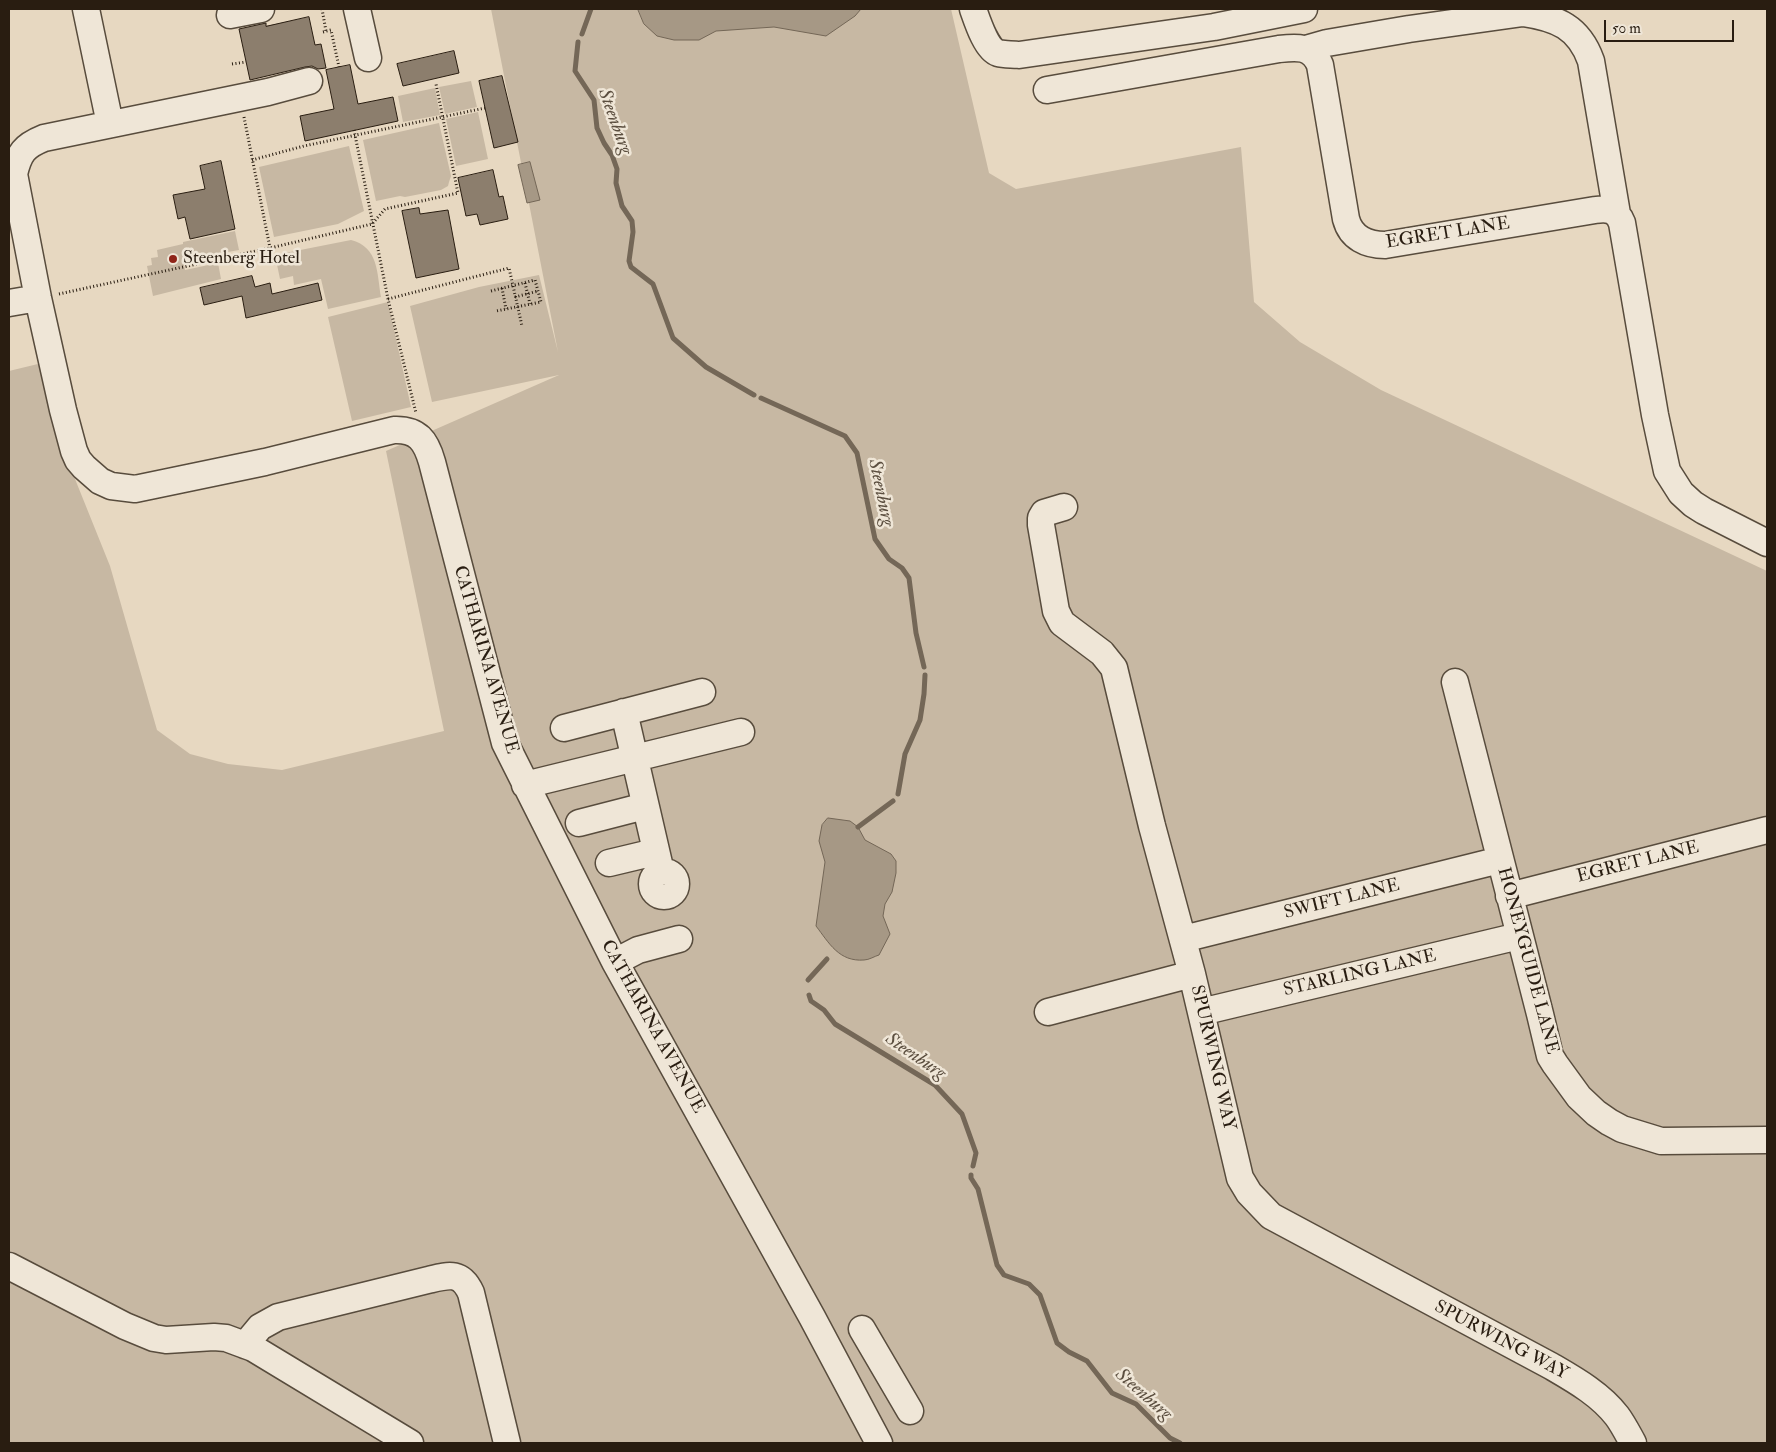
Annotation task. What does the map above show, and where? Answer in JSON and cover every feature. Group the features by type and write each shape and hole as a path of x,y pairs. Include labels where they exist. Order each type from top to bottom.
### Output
{"street":[{"path":"86,9 110,124"},
{"path":"230,15 261,9"},
{"path":"357,9 368,58"},
{"path":"973,9 986,40 997,53 1019,55 1214,27 1304,9"},
{"path":"1046,90 1279,49 1295,47 1306,49 1326,43 1409,29 1523,13 1546,17 1564,25 1583,43 1591,62 1617,214 1622,223 1654,415 1668,471 1681,493 1693,504 1767,543"},
{"name":"EGRET LANE","path":"1306,49 1316,57 1320,65 1347,225 1364,242 1371,245 1385,245 1604,209 1610,209 1617,214"},
{"path":"309,82 44,138 30,143 19,156 14,174 38,298 74,451 78,460 91,474 111,486 135,489 265,462 394,430 414,433"},
{"path":"9,303 38,298"},
{"name":"CATHARINA AVENUE","path":"414,433 428,450 505,743 615,962 879,1443"},
{"name":"SPURWING WAY","path":"1064,507 1044,513 1041,525 1056,611 1062,623 1102,653 1114,668 1152,826 1184,939 1240,1178 1249,1193 1271,1216 1575,1380 1608,1406 1633,1443"},
{"name":"HONEYGUIDE LANE","path":"1455,682 1550,1056 1579,1097 1596,1113 1622,1129 1661,1141 1767,1140"},
{"path":"564,728 702,692"},
{"path":"609,863 658,862 624,712"},
{"path":"525,785 740,732"},
{"path":"580,823 645,806"},
{"name":"EGRET LANE","path":"1509,896 1767,830"},
{"name":"SWIFT LANE","path":"1184,939 1500,860"},
{"name":"STARLING LANE","path":"1201,1012 1519,936"},
{"path":"615,962 632,952 679,939"},
{"path":"1048,1012 1192,974"},
{"path":"9,1266 125,1326 154,1338 166,1340 214,1337 226,1338 246,1345 266,1355 410,1443"},
{"path":"246,1345 260,1327 278,1317 428,1280 457,1277 466,1284 471,1294 507,1443"},
{"path":"862,1329 910,1411"},
{"path":"847,1383 881,1364"}],"path":[{"path":"322,9 325,32 331,30 339,67"},
{"path":"232,64 246,62"},
{"path":"38,298 372,224 385,209 458,193 436,84"},
{"path":"240,97 270,248"},
{"path":"252,160 304,146 485,108"},
{"path":"354,130 388,298 418,420 414,433"},
{"path":"388,298 509,268 522,326"},
{"path":"491,291 535,280 541,302 496,311"},
{"path":"525,283 530,304"},
{"path":"502,288 506,309"},
{"path":"515,297 538,291"}],"shaded area":[{"path":"491,9 951,9 989,173 1016,189 1241,147 1254,302 1300,342 1381,390 1767,571 1767,1443 9,1443 9,371 42,363 73,474 110,566 157,730 190,754 228,764 282,770 444,731 386,451 559,375 432,402 410,306 479,287 539,275 558,352"},
{"path":"638,9 861,9 855,16 826,36 774,27 716,31 699,40 674,40 657,36 644,24"},
{"path":"471,81 477,107 445,114 439,87"},
{"path":"435,88 440,115 403,122 398,96"},
{"path":"478,112 488,159 456,166 446,119"},
{"path":"439,123 451,176 448,186 441,190 376,201 363,140"},
{"path":"349,146 364,211 338,224 274,237 259,167"},
{"path":"530,162 540,200 527,203 518,165"},
{"path":"235,231 239,250 183,260 185,270 218,263 221,279 153,296 147,266 152,265 151,258 158,257 157,250 183,244 183,242"},
{"path":"351,240 367,249 372,255 377,271 381,297 328,309 321,279 294,285 293,276 280,279 275,255"},
{"path":"388,302 411,407 352,421 328,317"},
{"path":"828,818 850,821 858,827 865,840 891,854 896,861 896,873 892,892 885,904 883,916 890,934 879,955 868,959 855,960 841,955 830,945 816,926 825,862 819,841 822,825"}],"building":[{"path":"309,17 315,45 321,44 326,68 305,67 250,80 239,29 266,23 266,26"},
{"path":"454,51 459,73 403,86 397,64"},
{"path":"350,65 358,104 393,97 398,121 305,141 300,116 334,109 326,70"},
{"path":"502,76 518,142 494,148 479,81"},
{"path":"221,161 235,229 190,239 185,217 178,219 173,195 205,189 200,166"},
{"path":"493,170 499,197 503,196 508,219 480,225 477,214 466,216 458,178"},
{"path":"419,208 420,214 448,210 459,269 416,278 402,211"},
{"path":"252,276 255,287 270,283 272,294 318,283 322,300 246,318 242,296 204,305 200,288"}],"waterway":[{"name":"Steenburg","path":"582,34 591,9"},
{"name":"Steenburg","path":"578,42 575,71 594,100 597,128 612,155 617,169 616,183 622,206 632,221 633,232 629,261 631,267 653,284 673,338 706,367 754,395"},
{"name":"Steenburg","path":"761,398 845,436 857,453 875,539 889,559 902,568 909,578 916,633 924,667"},
{"name":"Steenburg","path":"898,794 905,754 920,720 925,675"},
{"name":"Steenburg","path":"858,827 893,801"},
{"name":"Steenburg","path":"808,980 827,959"},
{"name":"Steenburg","path":"809,995 811,1001 824,1010 835,1024 935,1085 962,1114 976,1153 973,1166"},
{"name":"Steenburg","path":"971,1175 978,1189 997,1265 1004,1275 1029,1284 1040,1295 1057,1343 1069,1352 1087,1361 1112,1393 1136,1404 1170,1438 1180,1443"}],"place":[{"name":"Steenberg Hotel","path":"173,259"}]}
